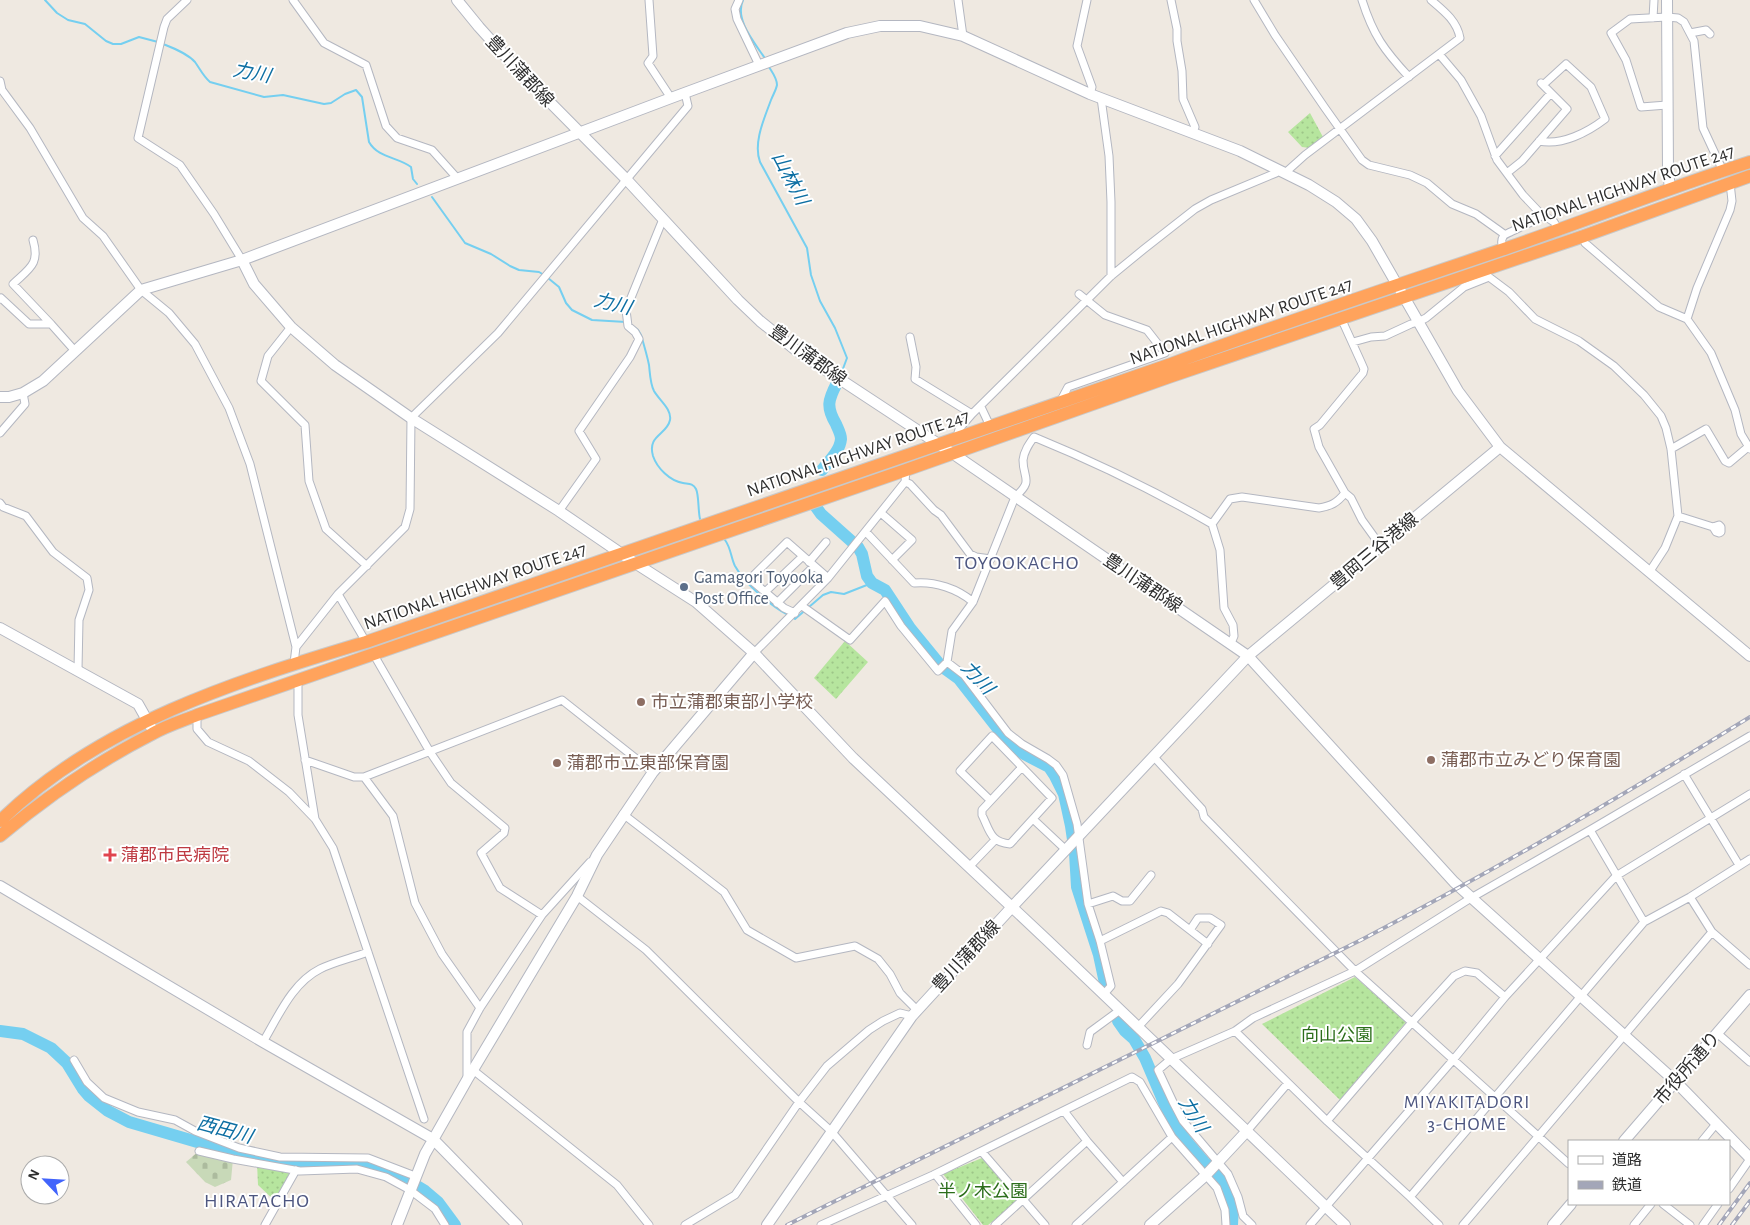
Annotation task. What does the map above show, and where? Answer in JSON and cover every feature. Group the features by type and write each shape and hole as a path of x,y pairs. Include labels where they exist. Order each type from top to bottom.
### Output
{"highway":[{"name":"NATIONAL HIGHWAY ROUTE 247","path":"0,822 38,788 91,751 147,720 183,704 294,663 366,642 1750,162"},
{"name":"NATIONAL HIGHWAY ROUTE 247","path":"0,836 20,819 98,763 153,733 197,715 635,563 906,476 952,453 1341,318 1404,297 1485,274 1750,176"}],"street":[{"path":"187,0 167,20 138,138 180,166 214,214 254,284 291,327 335,364 411,418 559,511 696,602 754,653 852,758 1104,994 1345,1225"},
{"path":"293,0 324,43 366,65 386,126 397,138 432,150 457,178"},
{"name":"豊川蒲郡線","path":"457,0 510,61 760,321 798,351 952,453 1248,656 914,1013 767,1225"},
{"path":"649,0 653,56 648,62 671,98"},
{"path":"738,0 735,9 736,19 765,64"},
{"path":"958,0 963,36"},
{"path":"1087,0 1077,46 1092,87 1090,94"},
{"path":"1171,0 1177,29 1183,99 1195,127 1193,133"},
{"path":"1254,0 1275,34 1362,160 1369,164 1410,175 1426,183 1452,204 1476,214 1504,234"},
{"path":"1362,0 1369,22 1378,39 1387,53 1409,76"},
{"path":"957,438 959,429 972,414 1111,276 1195,209 1211,200 1281,171 1460,38 1458,28 1448,15 1431,0"},
{"path":"1653,18 1654,0"},
{"path":"1667,0 1668,171 1670,189"},
{"path":"1667,105 1641,107 1626,60 1611,33 1630,19 1678,18 1684,22 1694,41 1703,128 1723,171"},
{"path":"0,397 24,393 43,381 141,290 242,260 685,92 847,34 880,26 920,26 963,36 1090,94 1240,151 1309,185 1336,202 1356,220 1372,241 1458,391 1500,446 1750,656"},
{"path":"1690,33 1706,30 1710,34"},
{"path":"1439,54 1461,80 1481,116 1495,156 1506,173 1523,195 1542,214 1554,222 1558,229"},
{"path":"1506,173 1522,161 1567,109 1542,84 1566,64 1591,87 1605,119 1591,130 1566,139 1540,141"},
{"path":"0,81 2,90 30,128 83,218 103,236 141,290 169,313 194,344 229,408 250,464 296,647 294,663"},
{"path":"296,647 338,594 405,527 410,509 411,418 498,333 546,276 688,106 685,92"},
{"path":"1495,156 1551,93"},
{"path":"1101,98 1111,202 1111,276"},
{"path":"1687,319 1697,288 1730,210 1732,201 1730,182"},
{"path":"1504,234 1526,226 1537,220 1542,214"},
{"path":"559,511 596,459 578,431 630,357 639,340 627,322 626,310 663,219"},
{"path":"1502,249 1504,234"},
{"path":"1584,236 1585,243 1659,307 1687,319 1711,353 1735,410 1741,434 1749,448 1728,463 1706,429 1671,449"},
{"path":"33,240 37,252 32,265 13,284 75,351"},
{"path":"1353,342 1385,336 1426,318 1464,287 1485,274 1509,292 1535,319 1579,341 1614,366 1644,395 1661,416 1671,449 1678,516 1665,548 1650,571"},
{"path":"1060,402 1068,387 1165,353 1147,330 1105,315 1079,294"},
{"path":"0,299 29,324 51,324"},
{"path":"1341,318 1353,342 1364,373 1320,425 1314,429 1319,447 1345,493 1351,498 1362,520 1380,545"},
{"path":"291,327 268,356 260,381 305,425 309,481 326,529 367,566"},
{"path":"910,337 916,367 915,379 972,414"},
{"path":"0,433 25,404 24,393"},
{"path":"981,407 990,426"},
{"path":"805,608 850,640 885,600 901,626 938,671 944,665 952,631 974,602 1015,497 1024,489 1026,480 1023,460 1025,450 1034,437 1157,493 1212,524 1220,550 1224,608 1233,625 1234,636 1231,643"},
{"name":"豊岡三谷港線","path":"1248,656 1500,446"},
{"path":"397,1225 415,1176 433,1139 577,896 597,855 623,814 653,772 754,653 792,616 805,608 881,513 906,476 910,484 941,515 970,554 976,557 991,558"},
{"path":"1212,524 1230,499 1242,497 1319,508 1338,502 1345,493"},
{"path":"0,502 2,507 26,516 53,552 87,578 89,590 79,620 78,669"},
{"path":"881,513 912,540 892,560"},
{"path":"1678,516 1713,527"},
{"path":"866,532 914,583 920,582 950,588 959,594 965,595 974,602"},
{"path":"792,616 750,579 787,542 828,578"},
{"path":"777,603 812,564 826,542"},
{"path":"765,592 802,556"},
{"path":"338,594 366,642"},
{"path":"0,628 78,669 138,704 153,733"},
{"path":"374,654 430,752 451,783 505,828 504,832 481,853 500,888 542,915"},
{"path":"1248,656 1454,882 1675,1081 1750,1159 1730,1188"},
{"path":"944,665 964,676 1008,733 1056,765 1063,775 1068,790 1073,843 1111,986 1104,994"},
{"path":"298,680 298,715 315,819"},
{"path":"305,760 354,777 364,777 562,700 653,772"},
{"path":"197,715 197,729 208,742 249,761 289,792 315,819 332,848 424,1119"},
{"path":"990,800 960,771 992,736 1022,767 1052,798 1010,844 1000,843 995,840 982,815 982,810 1022,767"},
{"path":"1252,1225 1243,1216 1234,1185 1228,1174 1217,1164 1183,1121 1172,1102 1158,1070 1171,1059 1234,1031 1253,1018 1355,971 1471,898 1750,736"},
{"path":"1154,757 1202,809 1204,817 1355,971 1568,1163"},
{"path":"1684,774 1739,865"},
{"path":"364,777 392,816 415,903 442,954 480,1008"},
{"path":"1310,1225 1505,997 1616,876 1750,794"},
{"path":"623,814 724,892 747,930 796,958 855,946 878,959 890,974 914,1013"},
{"path":"1033,819 1073,843"},
{"path":"1590,830 1644,922"},
{"path":"969,867 995,840"},
{"path":"467,1080 467,1032 480,1008 542,915 597,855"},
{"path":"1410,1196 1644,922 1690,897 1750,859"},
{"path":"1088,904 1113,896 1122,901 1130,901 1152,875"},
{"path":"0,886 263,1042 433,1139 517,1225"},
{"path":"577,896 646,950 799,1102 831,1131 912,1225"},
{"path":"1690,897 1712,932 1750,965"},
{"path":"1100,941 1161,911 1168,913 1208,944"},
{"path":"1138,1027 1178,984 1221,925 1210,918 1198,918 1190,930"},
{"path":"1463,1225 1712,932"},
{"path":"263,1042 294,991 306,978 320,969 368,952"},
{"path":"1327,1122 1454,976 1465,971 1477,973 1505,997"},
{"name":"市役所通り","path":"1625,1140 1750,995"},
{"path":"1088,1045 1090,1032 1120,1010"},
{"path":"685,1225 734,1195 799,1102 827,1066 869,1030 883,1021 900,1013 914,1013"},
{"path":"1234,1031 1327,1122 1410,1196 1439,1225"},
{"path":"1717,1033 1750,1062"},
{"path":"74,1060 87,1082 104,1098 138,1112 175,1120 195,1131 239,1148 280,1157 368,1158 415,1176"},
{"path":"473,1070 617,1185 649,1225"},
{"path":"821,1225 982,1152 1132,1077 1140,1082 1172,1137 1217,1188 1224,1210 1226,1225"},
{"path":"1150,1225 1217,1164 1288,1083"},
{"path":"1064,1111 1087,1142 1123,1182"},
{"path":"1703,1140 1716,1124"},
{"path":"1076,1225 1172,1137"},
{"path":"995,1225 1087,1142"},
{"path":"199,1151 233,1160 296,1170 357,1169 386,1177 410,1190 435,1208 445,1225"},
{"path":"982,1152 1045,1225"},
{"path":"265,1225 296,1170"},
{"path":"935,1174 976,1225"},
{"path":"1552,1225 1570,1205"},
{"path":"1634,1225 1650,1205"},
{"path":"1664,1205 1690,1225"},
{"path":"1703,1225 1717,1205"}],"green space":[{"path":"1310,113 1323,137 1310,148 1302,147 1288,132"},
{"path":"845,641 868,662 836,699 814,678"},
{"name":"向山公園","path":"1355,977 1406,1022 1340,1100 1262,1024"},
{"path":"199,1151 233,1159 231,1180 215,1187 205,1182 186,1162"},
{"name":"半ノ木公園","path":"982,1158 1021,1199 988,1225 983,1225 943,1174"},
{"path":"257,1163 296,1170 277,1203 258,1185"}],"waterway":[{"name":"力川","path":"45,0 57,13 68,20 85,24 106,41 113,44 121,44 139,37 158,42"},
{"name":"山林川","path":"743,0 741,8 743,23 766,60"},
{"name":"力川","path":"163,44 180,51 192,59 210,82 264,97 283,95 324,104 331,103 345,94 356,90 362,97 369,142 383,154 411,167 413,179 417,184"},
{"name":"山林川","path":"769,67 777,85 760,131 758,155 807,248 811,275 820,301 835,328 847,358 841,374"},
{"name":"力川","path":"432,197 465,243 491,254 519,270 539,272 544,275"},
{"name":"力川","path":"548,278 559,287 566,303 572,310 592,320 626,322"},
{"name":"力川","path":"630,324 641,335 653,388 667,408 670,416 668,425 655,439 652,449 653,456 661,469 673,480 695,487 698,495 700,519"},
{"name":"山林川","path":"822,470 836,452 841,439 829,404 837,383"},
{"name":"力川","path":"816,507 821,514 858,547 862,554 867,576 872,583 885,590 910,628 941,666 959,679 1006,739 1024,754 1049,767 1055,776 1064,794 1071,826 1077,887 1099,955 1105,983"},
{"name":"力川","path":"725,540 739,573 766,600 788,615"},
{"name":"力川","path":"792,617 795,619 823,595 831,592 844,594 872,583"},
{"name":"力川","path":"1118,1021 1134,1039 1145,1058 1171,1119 1204,1162 1224,1180 1233,1205 1232,1225"},
{"name":"西田川","path":"0,1031 23,1034 51,1048 67,1063 89,1096 108,1111 129,1122 228,1151 282,1164 357,1163 400,1176 425,1191 438,1202 455,1225"}],"railway":[{"path":"787,1225 1363,939 1559,831 1750,717"},
{"path":"1719,1225 1750,1183"},
{"path":"1732,1225 1750,1201"}],"place":[{"name":"Gamagori Toyooka Post Office","path":"684,587"},
{"name":"市立蒲郡東部小学校","path":"641,702"},
{"name":"蒲郡市立みどり保育園","path":"1431,760"},
{"name":"蒲郡市立東部保育園","path":"557,763"},
{"name":"蒲郡市民病院","path":"110,855"}],"district":[{"name":"TOYOOKACHO","path":"1017,562"},
{"name":"MIYAKITADORI 3-CHOME","path":"1467,1112"},
{"name":"HIRATACHO","path":"257,1200"}]}
